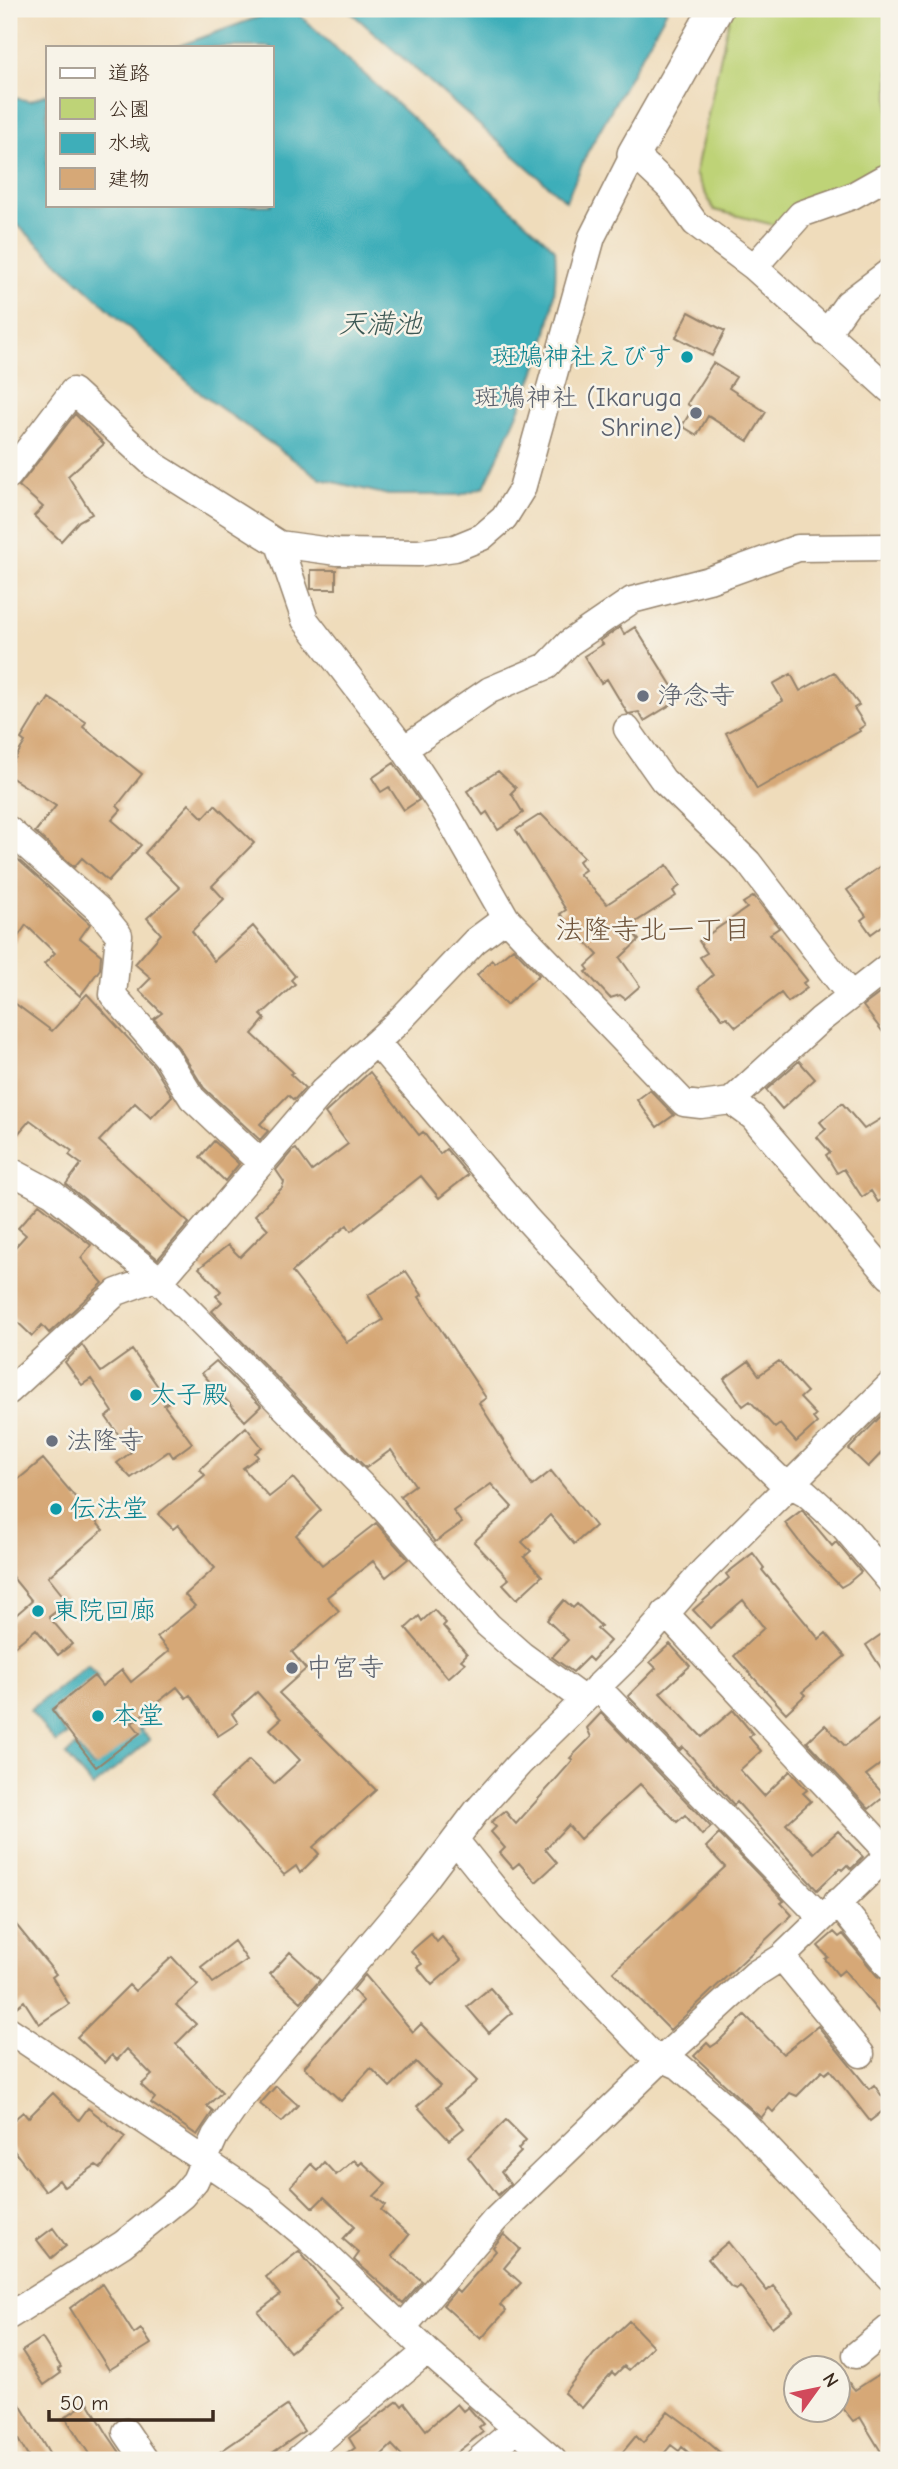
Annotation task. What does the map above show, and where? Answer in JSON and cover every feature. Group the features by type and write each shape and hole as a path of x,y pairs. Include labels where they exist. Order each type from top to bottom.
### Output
{"street":[{"path":"9,475 74,391 154,464 279,544 337,552 419,553 455,548 482,537 503,518 522,489 592,237 634,154 716,9"},
{"path":"634,154 670,188 695,223 754,267 889,389"},
{"path":"754,267 802,214 887,180"},
{"path":"827,334 848,303 889,272"},
{"path":"279,544 305,620 404,749 445,811 506,918 684,1103 701,1105 731,1101 850,995 889,966"},
{"path":"404,749 490,690 547,666 569,643 632,600 709,580 798,548 889,547"},
{"path":"627,729 663,780 748,862 850,995"},
{"path":"9,830 99,909 120,935 113,995 166,1056 192,1098 261,1163"},
{"path":"9,1391 117,1292 166,1274 323,1091 352,1061 377,1043 475,941 506,918"},
{"path":"377,1043 525,1217 651,1354 719,1424 777,1477 806,1493 844,1527 889,1580"},
{"path":"731,1101 752,1117 889,1276"},
{"path":"9,1170 52,1193 156,1277 379,1503 488,1625 533,1663 591,1694 889,1966"},
{"path":"9,2316 105,2256 158,2217 195,2181 215,2136 242,2097 456,1841 476,1812 519,1763 591,1694 789,1483 889,1386"},
{"path":"402,2327 495,2220 663,2058 755,1974 782,1957 889,1854 665,1613"},
{"path":"456,1841 552,1953 650,2053 679,2066 742,2121 889,2277"},
{"path":"782,1957 861,2054"},
{"path":"9,2030 260,2198 308,2238 427,2351 553,2460"},
{"path":"856,2355 889,2328"},
{"path":"297,2460 427,2351"},
{"path":"479,2460 517,2428"},
{"path":"126,2432 145,2460"}],"green space":[{"path":"731,9 889,9 889,165 860,185 774,225 714,210 695,174"}],"water":[{"name":"天満池","path":"281,9 293,9 555,249 552,311 545,341 523,401 484,487 460,495 388,495 321,479 201,394 9,217 9,100 15,98 30,101 46,94 46,206 273,206 273,46 179,46"},
{"path":"347,9 667,10 587,153 566,201"},
{"path":"88,1665 98,1677 51,1714 67,1735 56,1743 30,1710"},
{"path":"140,1728 150,1740 93,1787 66,1755 76,1746 93,1767"}],"building":[{"path":"689,312 725,331 712,356 676,337"},
{"path":"713,363 736,377 729,388 766,412 748,441 708,416 697,435 682,426 693,408 687,404"},
{"path":"75,414 104,444 68,476 92,514 79,521 61,541 34,516 43,507 19,486"},
{"path":"311,570 336,570 336,589 311,589"},
{"path":"620,627 624,634 635,627 680,699 644,721 639,712 628,714 607,679 601,683 584,656 603,644 600,641"},
{"path":"834,672 859,705 854,708 865,725 860,731 757,789 726,733 783,701 773,684 791,674 800,691"},
{"path":"49,698 86,722 83,727 142,774 117,806 121,810 112,820 141,845 108,881 82,858 74,867 35,832 56,806 9,776 9,768 25,742 21,739"},
{"path":"394,763 419,800 404,810 389,787 381,792 372,778"},
{"path":"498,771 516,788 511,793 523,813 498,830 487,812 483,815 467,791"},
{"path":"189,804 203,818 215,805 254,843 212,886 224,899 192,931 214,961 253,926 295,976 291,980 295,984 261,1015 265,1019 252,1034 293,1072 290,1074 305,1088 294,1100 288,1095 260,1124 268,1131 260,1140 204,1088 179,1048 154,1019 162,1013 139,990 151,978 135,964 161,934 147,918 180,888 145,853"},
{"path":"541,814 584,857 579,861 585,870 579,874 607,904 667,865 680,886 673,891 676,896 628,927 639,940 620,958 640,986 625,999 620,995 610,998 586,972 589,970 586,966 598,955 560,914 566,910 516,830"},
{"path":"14,856 90,924 80,938 101,955 100,969 80,996 44,964 55,953 26,925 9,950 9,862"},
{"path":"889,860 889,921 871,934 861,920 866,916 847,890"},
{"path":"754,896 779,928 770,934 807,980 803,983 807,988 788,1002 781,993 736,1027 727,1017 723,1019 698,988 713,975 700,957 707,953 699,941 747,908 743,903"},
{"path":"513,948 539,975 506,1005 477,975 492,960 495,963"},
{"path":"883,991 889,999 889,1040 863,1006"},
{"path":"87,994 153,1065 172,1096 151,1118 135,1103 99,1141 189,1223 158,1259 66,1184 81,1164 69,1155 72,1151 30,1120 9,1144 9,999 52,1031"},
{"path":"799,1061 815,1079 782,1109 766,1090"},
{"path":"370,1072 419,1135 423,1132 440,1154 446,1149 468,1175 439,1198 421,1176 351,1231 347,1225 292,1272 347,1342 383,1320 368,1295 406,1271 422,1295 419,1297 486,1398 479,1403 532,1486 551,1471 595,1526 574,1544 550,1515 522,1542 531,1551 524,1557 542,1576 517,1599 503,1584 509,1579 474,1542 512,1507 491,1484 453,1511 462,1523 435,1542 400,1496 415,1485 391,1450 366,1468 212,1311 222,1302 216,1296 221,1291 199,1268 228,1245 240,1257 268,1229 255,1215 282,1188 284,1182 276,1170 292,1151 296,1149 312,1171 348,1144 325,1113"},
{"path":"650,1090 674,1115 657,1127 637,1100"},
{"path":"842,1103 864,1129 889,1114 889,1195 878,1202 871,1191 862,1197 844,1169 837,1173 826,1155 830,1152 817,1137 826,1129 820,1122"},
{"path":"214,1141 239,1164 225,1181 200,1157"},
{"path":"39,1204 91,1245 81,1258 103,1283 49,1333 42,1325 32,1336 9,1314 9,1254 26,1235 18,1228"},
{"path":"82,1345 101,1372 132,1350 169,1402 164,1405 192,1443 173,1457 169,1451 131,1478 117,1463 131,1452 106,1417 113,1412 91,1379 82,1385 65,1362"},
{"path":"216,1361 261,1406 245,1421 202,1373"},
{"path":"749,1361 759,1375 779,1361 807,1392 800,1398 816,1415 813,1418 817,1423 796,1442 780,1424 775,1428 750,1401 743,1406 724,1379"},
{"path":"889,1408 889,1445 868,1467 849,1449"},
{"path":"246,1427 262,1447 255,1453 258,1457 243,1468 269,1497 293,1478 321,1510 296,1535 322,1565 376,1523 408,1559 386,1577 373,1561 327,1597 339,1611 292,1652 306,1669 279,1693 376,1790 313,1847 319,1854 300,1873 296,1866 284,1875 211,1795 249,1760 274,1784 300,1760 270,1729 281,1719 257,1692 232,1714 238,1723 218,1736 190,1695 186,1698 177,1687 132,1723 140,1733 96,1767 52,1710 94,1676 102,1686 122,1670 131,1682 169,1651 157,1637 195,1606 185,1595 215,1568 178,1525 173,1529 158,1514 205,1475 200,1469"},
{"path":"43,1459 103,1530 48,1577 68,1602 49,1617 72,1644 58,1655 36,1629 9,1651 9,1621 32,1601 9,1573 9,1487"},
{"path":"802,1510 832,1546 836,1542 861,1572 841,1587 808,1553 785,1523"},
{"path":"753,1553 764,1568 762,1570 819,1639 826,1633 845,1656 802,1692 805,1695 786,1713 734,1656 764,1628 743,1600 710,1628 693,1610 729,1578 726,1574"},
{"path":"564,1600 573,1608 577,1604 601,1626 597,1629 610,1641 592,1661 588,1657 573,1672 552,1657 568,1640 547,1620"},
{"path":"434,1610 446,1623 443,1626 467,1654 461,1660 465,1663 448,1678 406,1628 419,1616 422,1621"},
{"path":"889,1629 889,1680 866,1645"},
{"path":"670,1644 690,1666 660,1693 702,1737 733,1710 753,1734 749,1737 761,1751 740,1770 764,1796 790,1771 807,1790 803,1793 811,1801 786,1824 814,1853 838,1831 863,1857 851,1869 847,1865 842,1870 840,1868 817,1890 737,1802 734,1805 683,1747 680,1750 628,1696 656,1668 650,1662"},
{"path":"889,1712 889,1758 866,1775 885,1796 869,1809 807,1742 825,1725 845,1746"},
{"path":"601,1713 711,1827 702,1835 685,1815 677,1822 640,1784 580,1839 568,1825 545,1849 557,1863 536,1882 519,1863 513,1868 500,1853 505,1848 491,1832 496,1827 491,1822 505,1811 516,1824 573,1760 570,1758 591,1737 587,1728"},
{"path":"719,1834 784,1901 781,1903 792,1915 670,2030 613,1972 725,1867 706,1847"},
{"path":"9,1916 56,1974 52,1977 69,2004 39,2024 24,2001 9,2013"},
{"path":"834,1932 839,1937 843,1934 877,1976 889,1982 889,2025 844,1970 838,1975 825,1959 828,1957 818,1946"},
{"path":"431,1934 437,1942 442,1937 461,1960 432,1985 417,1967 422,1964 411,1951"},
{"path":"234,1941 247,1960 213,1983 201,1967"},
{"path":"290,1952 320,1980 301,2002 270,1974"},
{"path":"172,1957 198,1985 176,2005 196,2024 176,2044 222,2092 207,2106 213,2111 197,2135 151,2103 155,2098 141,2085 152,2075 127,2049 117,2060 112,2055 105,2063 77,2037 129,1985 135,1991"},
{"path":"365,1975 413,2032 421,2024 477,2081 446,2107 464,2128 449,2140 417,2106 440,2086 416,2062 390,2087 371,2068 341,2101 304,2067 363,2001 353,1990"},
{"path":"490,1988 512,2013 489,2033 467,2007"},
{"path":"745,2015 783,2054 818,2026 869,2089 874,2085 889,2106 870,2121 830,2070 825,2074 822,2071 797,2096 790,2093 773,2112 769,2108 761,2118 694,2056 707,2043 711,2047 717,2043"},
{"path":"276,2086 298,2105 282,2122 260,2104"},
{"path":"53,2093 79,2120 88,2108 125,2137 101,2168 96,2165 64,2187 59,2180 45,2191 9,2144 9,2124 23,2112 28,2118"},
{"path":"506,2120 526,2140 518,2149 521,2152 501,2172 510,2184 498,2195 468,2157"},
{"path":"354,2160 359,2165 362,2162 386,2184 374,2196 385,2205 381,2210 409,2235 392,2256 422,2281 403,2303 354,2260 359,2253 343,2239 355,2226 324,2197 313,2208 291,2186 311,2164 317,2170 324,2162 336,2175"},
{"path":"53,2228 66,2246 51,2258 37,2240"},
{"path":"504,2234 520,2249 504,2268 521,2283 500,2305 506,2311 481,2339 443,2305 456,2290 459,2293 496,2251 493,2247"},
{"path":"728,2242 767,2291 773,2286 793,2311 772,2327 740,2286 736,2289 731,2287 708,2259"},
{"path":"299,2251 338,2298 335,2300 343,2309 290,2352 258,2312 280,2295 266,2277"},
{"path":"102,2284 134,2334 141,2329 151,2344 109,2370 70,2308"},
{"path":"629,2321 653,2346 629,2370 624,2366 615,2375 612,2372 582,2408 564,2393 594,2354"},
{"path":"42,2338 61,2367 58,2369 61,2373 44,2385 22,2351"},
{"path":"889,2368 889,2460 886,2460 860,2417 852,2420 852,2386 855,2390"},
{"path":"9,2386 53,2460 30,2460 9,2424"},
{"path":"398,2401 402,2406 405,2403 426,2430 457,2404 463,2411 468,2407 483,2424 479,2427 483,2432 447,2460 406,2460 392,2445 376,2460 338,2460 355,2448 349,2438"},
{"path":"88,2402 125,2460 93,2460 65,2417"},
{"path":"287,2406 304,2431 272,2453 276,2460 208,2460"},
{"path":"668,2411 729,2460 697,2460 682,2447 679,2451 671,2445 661,2457 665,2460 616,2460 636,2436 643,2443"}],"place":[{"name":"斑鳩神社えびす","path":"687,357"},
{"name":"斑鳩神社 (Ikaruga Shrine)","path":"696,413"},
{"name":"浄念寺","path":"643,696"},
{"name":"太子殿","path":"136,1395"},
{"name":"法隆寺","path":"52,1441"},
{"name":"伝法堂","path":"56,1509"},
{"name":"東院回廊","path":"38,1611"},
{"name":"中宮寺","path":"292,1668"},
{"name":"本堂","path":"98,1716"}],"district":[{"name":"法隆寺北一丁目","path":"653,930"}]}
